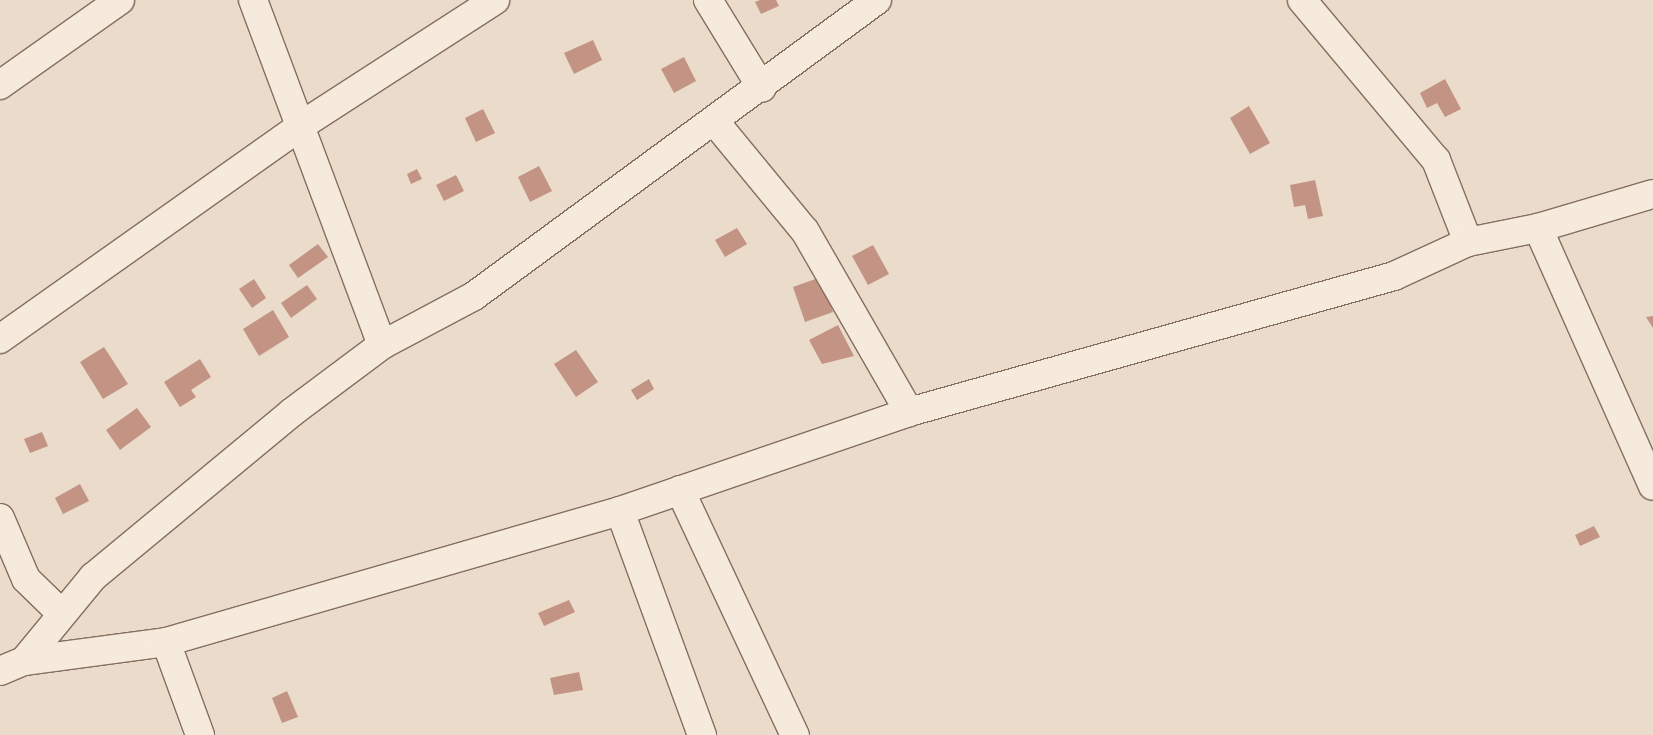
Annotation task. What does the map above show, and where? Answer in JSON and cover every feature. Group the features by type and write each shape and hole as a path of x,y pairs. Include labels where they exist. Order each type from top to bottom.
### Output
{"street":[{"path":"0,86 120,0"},
{"path":"253,0 302,125 382,344"},
{"path":"0,339 302,125 495,0"},
{"path":"708,0 762,88"},
{"path":"12,666 62,614 93,577 291,413 382,344 474,296 716,122 876,0"},
{"path":"1305,1 1436,160 1468,242"},
{"path":"716,122 805,231 909,412"},
{"path":"12,666 166,642 620,511 909,412 1394,276 1468,242 1538,228 1653,194"},
{"path":"1538,228 1653,486"},
{"path":"680,490 795,735"},
{"path":"620,511 702,735"},
{"path":"0,518 26,579 62,614"},
{"path":"166,642 200,735"}],"building":[{"path":"760,0 776,0 779,6 761,14 755,2"},
{"path":"593,40 602,60 574,74 564,53"},
{"path":"684,57 696,81 674,93 661,69"},
{"path":"1445,79 1461,109 1445,117 1437,103 1427,108 1420,93"},
{"path":"1249,106 1270,143 1250,154 1230,118"},
{"path":"483,109 495,133 476,142 465,118"},
{"path":"539,166 552,191 530,202 518,177"},
{"path":"417,169 422,179 411,184 407,174"},
{"path":"456,175 464,191 444,201 436,185"},
{"path":"1315,180 1323,216 1308,219 1305,205 1294,207 1290,185"},
{"path":"737,228 747,244 725,257 715,240"},
{"path":"318,244 328,257 298,278 289,265"},
{"path":"873,245 889,274 868,285 852,256"},
{"path":"821,277 833,312 805,322 793,287"},
{"path":"254,279 266,298 252,308 239,289"},
{"path":"307,285 317,299 291,318 281,303"},
{"path":"273,310 289,337 259,356 243,329"},
{"path":"1653,316 1653,328 1646,317"},
{"path":"838,325 854,356 822,364 809,340"},
{"path":"104,347 128,384 103,399 80,362"},
{"path":"576,350 598,382 576,397 554,364"},
{"path":"200,359 211,377 191,390 196,397 180,407 164,382"},
{"path":"649,379 654,389 637,400 631,390"},
{"path":"137,408 151,427 120,450 106,430"},
{"path":"42,432 48,446 30,453 24,439"},
{"path":"80,484 89,501 63,514 55,498"},
{"path":"1594,526 1600,537 1580,546 1575,535"},
{"path":"569,600 575,612 544,626 538,613"},
{"path":"579,672 583,690 554,695 550,678"},
{"path":"287,691 298,717 282,723 272,698"}]}
